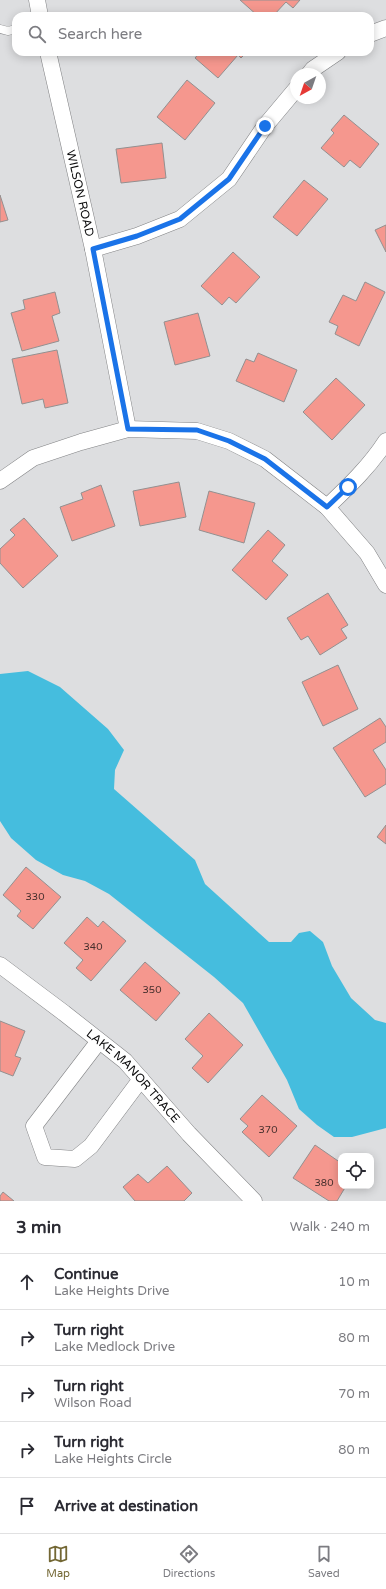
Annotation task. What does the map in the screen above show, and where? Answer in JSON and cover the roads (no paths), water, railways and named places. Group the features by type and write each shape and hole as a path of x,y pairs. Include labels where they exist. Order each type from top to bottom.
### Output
{"street":[{"path":"37,0 39,12"},
{"path":"374,32 386,28"},
{"name":"WILSON ROAD","path":"49,56 93,249 128,429"},
{"path":"314,68 332,56"},
{"path":"93,249 137,236 180,219 229,179 265,126 290,96"},
{"path":"0,481 33,458 81,442 128,429 197,430 229,441 265,459 327,507 367,553 386,585"},
{"path":"327,507 376,457 386,441"},
{"name":"LAKE MANOR TRACE","path":"0,965 125,1061 189,1134 254,1201"},
{"path":"99,1041 34,1126 45,1157 75,1159 91,1146 142,1079"}],"lane":[{"path":"0,29 8,31 12,30"}],"water":[{"path":"28,671 60,687 108,729 124,750 115,770 114,789 195,860 205,884 269,942 291,942 299,933 310,931 323,942 332,966 351,998 375,1020 386,1023 386,1128 352,1137 334,1137 317,1125 299,1109 287,1080 243,1003 214,977 109,894 85,881 63,875 36,860 11,838 0,821 0,674"}]}
